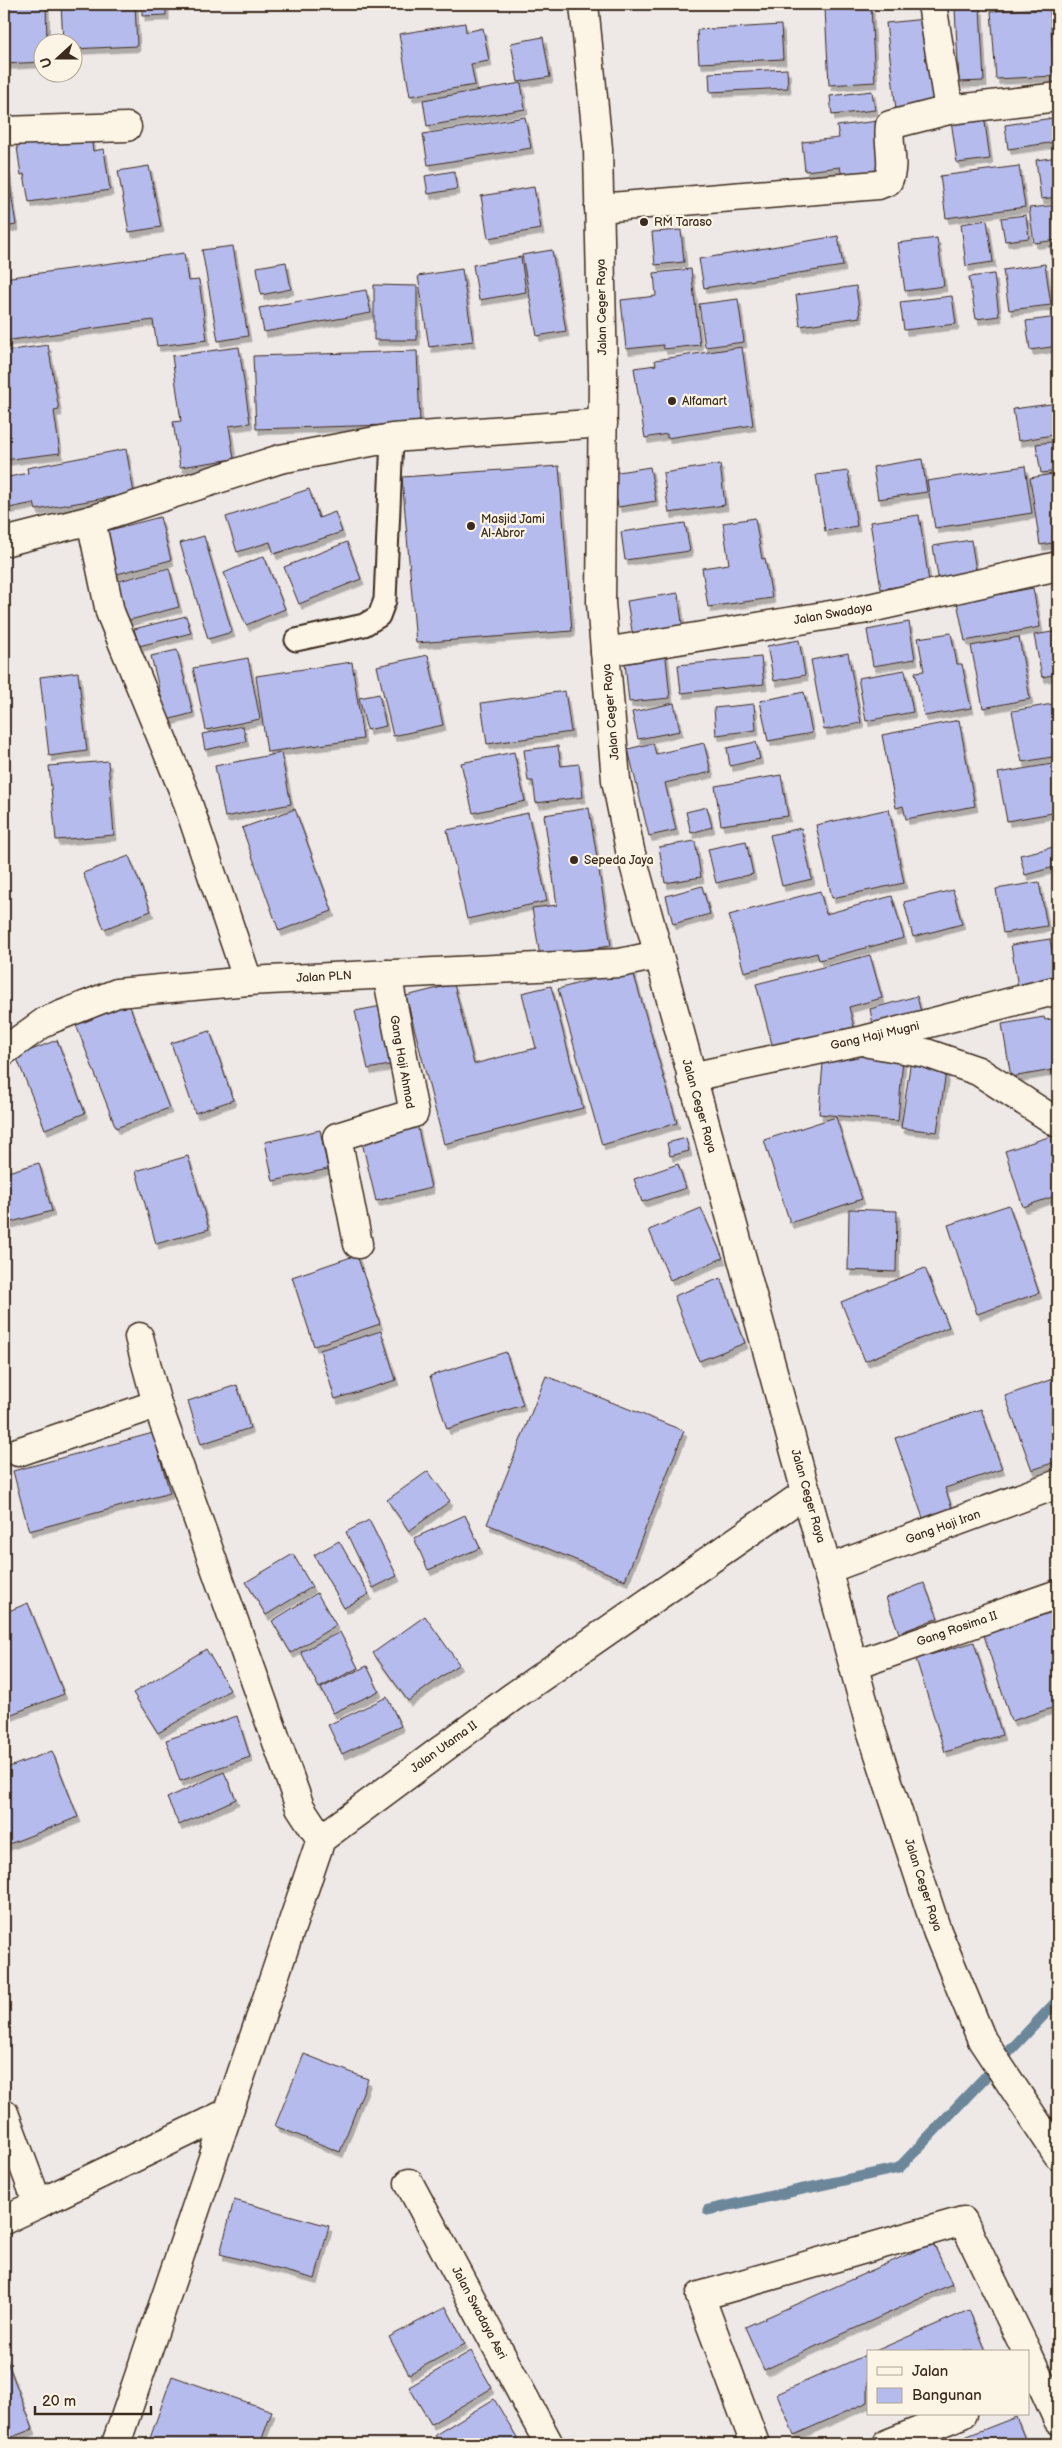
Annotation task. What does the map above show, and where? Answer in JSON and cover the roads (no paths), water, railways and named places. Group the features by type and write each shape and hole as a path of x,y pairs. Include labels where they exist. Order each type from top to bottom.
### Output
{"street":[{"name":"Jalan Ceger Raya","path":"584,4 598,149 603,423 601,603 616,780 630,850 691,1077 855,1665 872,1733 938,1931 982,2040 1058,2155"},
{"path":"932,4 948,110"},
{"path":"599,208 878,185 888,181 892,172 888,135 890,125 948,110 1058,97"},
{"path":"4,131 127,128"},
{"path":"4,542 91,520 280,459 392,438 603,423"},
{"path":"91,520 110,612 184,792 248,981"},
{"name":"Jalan Swadaya","path":"605,652 861,610 1058,566"},
{"name":"Jalan PLN","path":"4,1051 46,1021 117,994 248,981 620,963 658,955"},
{"name":"Gang Haji Ahmad","path":"358,1244 337,1137 414,1113 386,974"},
{"name":"Gang Haji Mugni","path":"691,1077 860,1041 1058,990"},
{"path":"860,1041 926,1052 978,1071 1058,1123"},
{"path":"116,2444 321,1839 300,1807 158,1404 139,1337"},
{"path":"18,1452 158,1404"},
{"name":"Gang Haji Iran","path":"828,1569 1058,1484"},
{"name":"Jalan Utama II","path":"321,1839 511,1698 807,1492"},
{"name":"Gang Rosima II","path":"855,1665 1058,1594"},
{"path":"4,2113 38,2204"},
{"path":"4,2220 227,2113"},
{"name":"Jalan Swadaya Asri","path":"409,2183 548,2444"},
{"path":"755,2444 700,2296 963,2221 1027,2350"},
{"path":"1030,2357 1043,2382 1058,2420"},
{"path":"887,2444 957,2416"}],"lane":[{"path":"296,640 364,624 379,616 385,600 392,438"}],"waterway":[{"path":"708,2210 899,2168 1058,2000"}],"place":[{"name":"RM Taraso","path":"644,222"},
{"name":"Alfamart","path":"672,401"},
{"name":"Masjid Jami Al-Abror","path":"471,526"},
{"name":"Sepeda Jaya","path":"574,860"}]}
